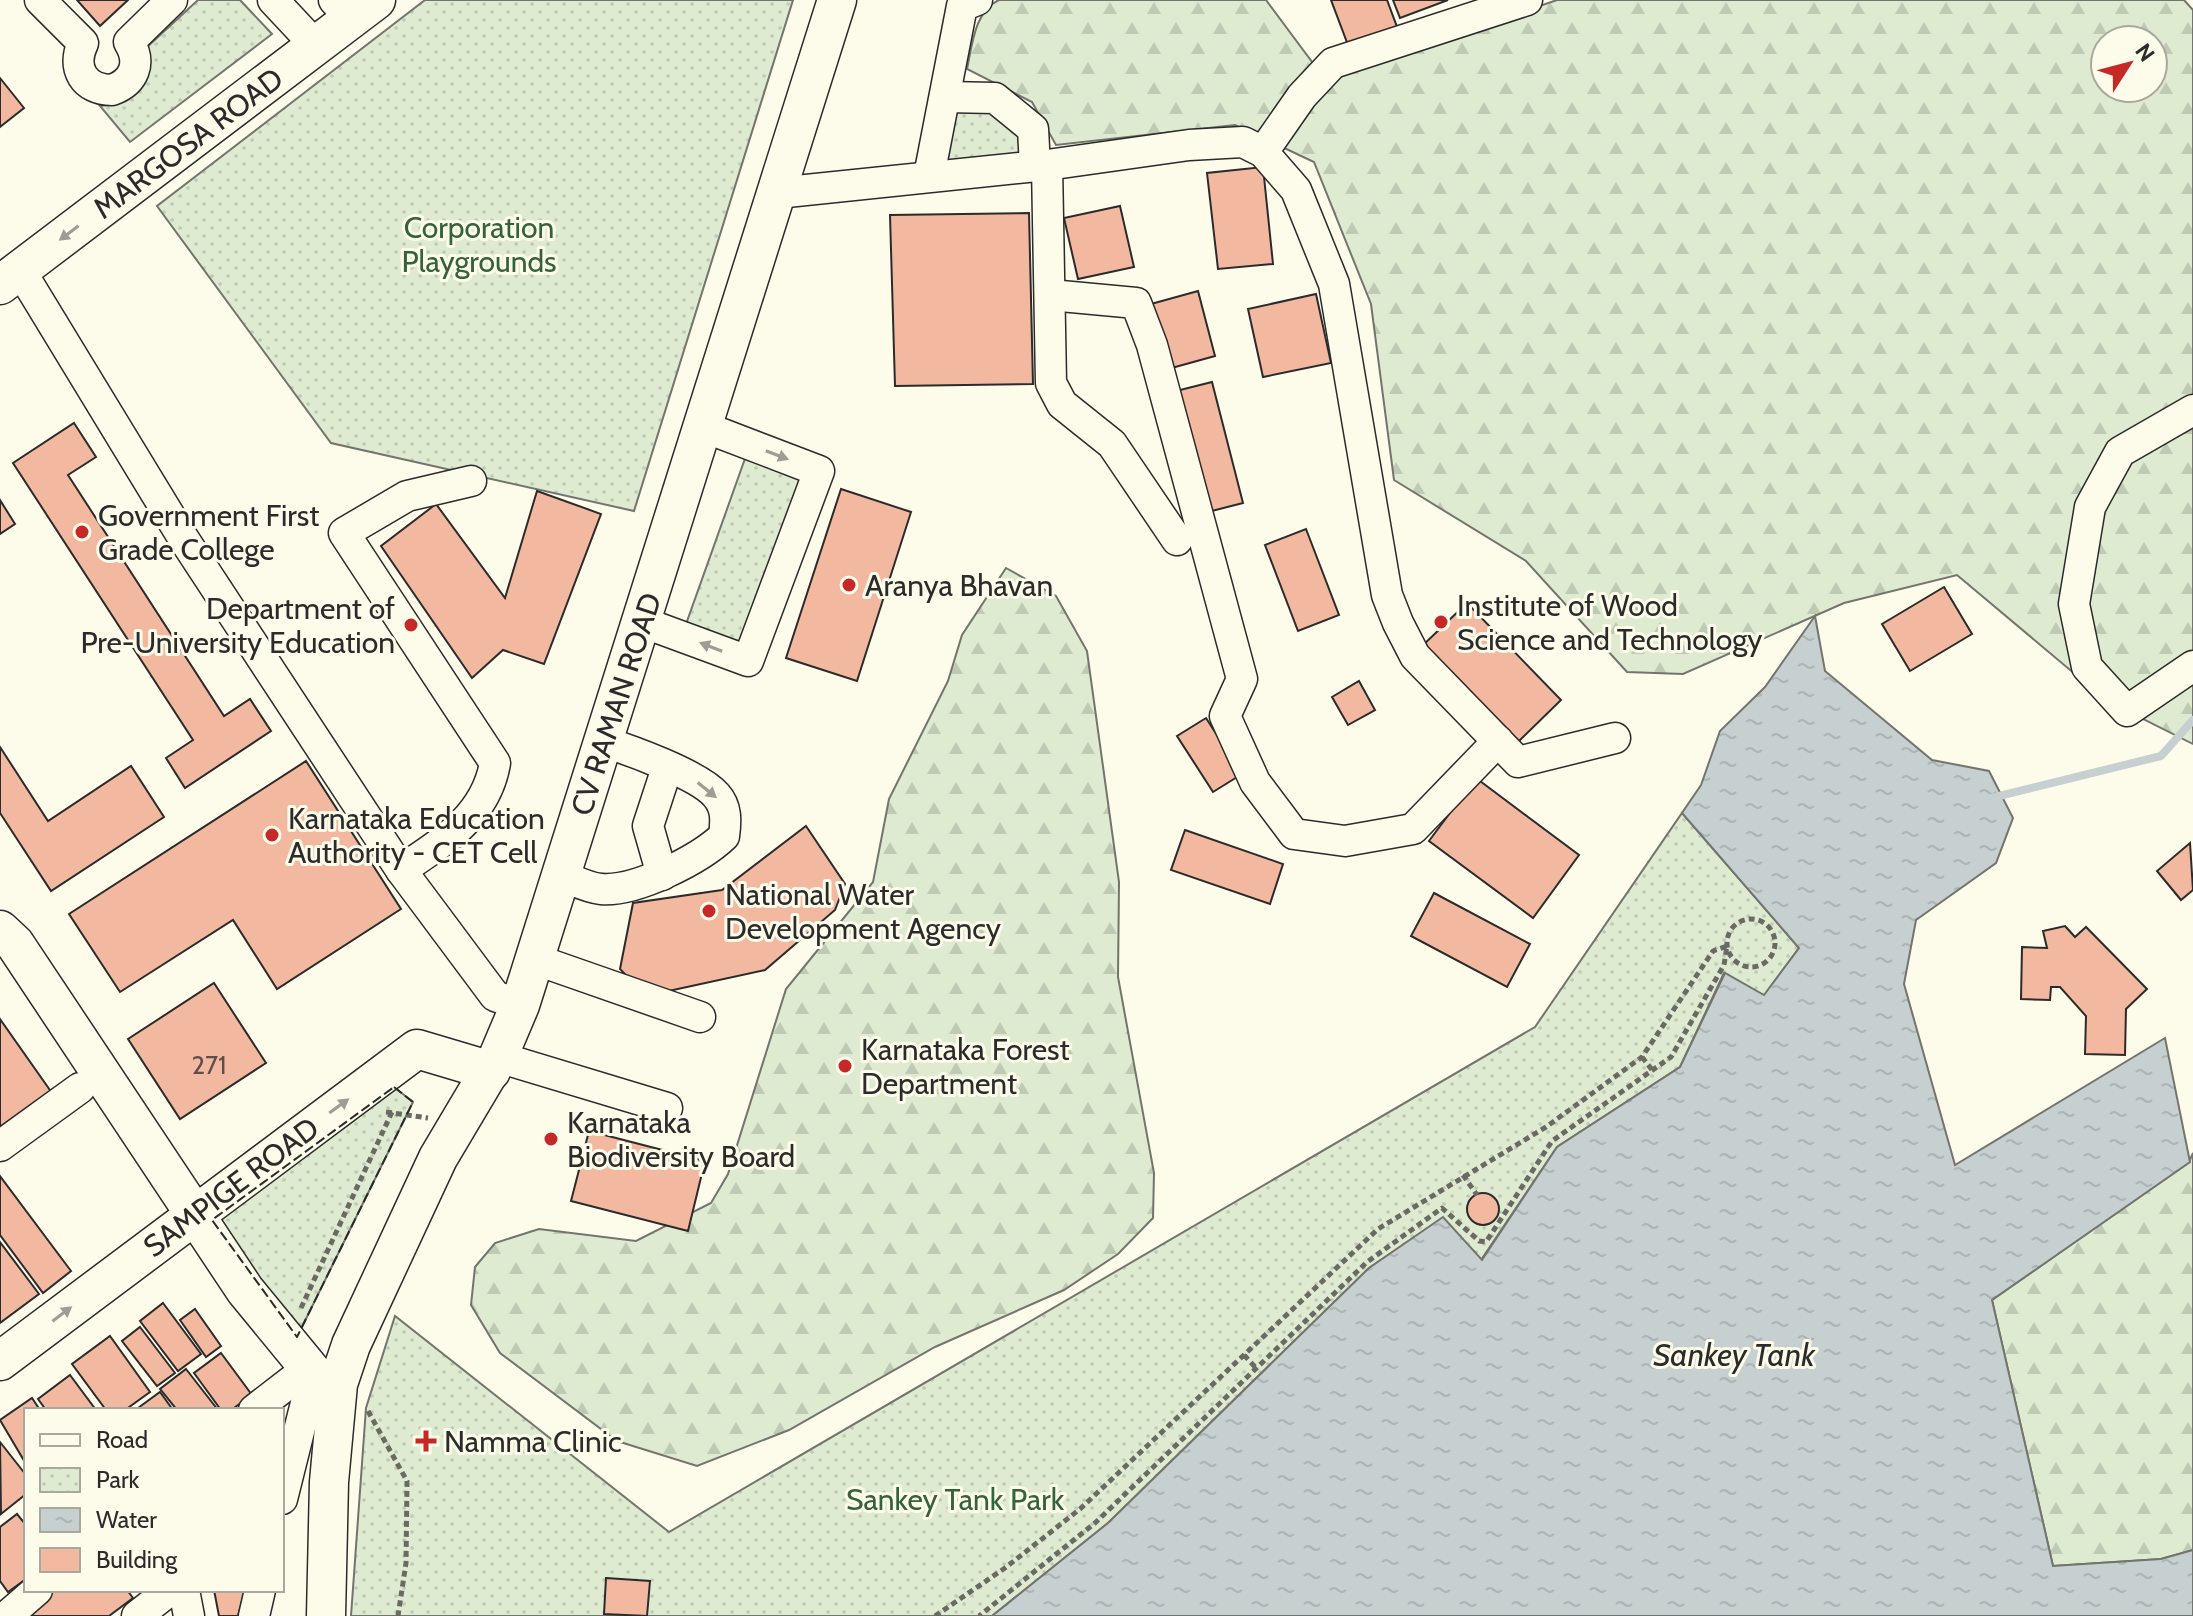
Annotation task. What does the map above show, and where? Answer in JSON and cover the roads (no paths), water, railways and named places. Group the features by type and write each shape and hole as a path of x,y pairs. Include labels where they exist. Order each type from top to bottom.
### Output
{"main road":[{"name":"CV RAMAN ROAD","path":"487,1064 818,0"},
{"name":"CV RAMAN ROAD","path":"330,1387 333,1347 435,1120 487,1064 574,880 621,748 642,622 837,0"},
{"name":"MARGOSA ROAD","path":"10,278 316,46 354,6"},
{"path":"0,930 15,944 183,1221"},
{"path":"0,961 80,1088 183,1221 330,1387 326,1616"},
{"name":"SAMPIGE ROAD","path":"0,1361 183,1221 417,1049 487,1064"},
{"path":"307,1616 310,1519 330,1387"}],"street":[{"path":"40,0 83,43 77,63 85,81 92,87 112,90 129,80 134,71 136,61 129,42 172,0"},
{"path":"273,0 316,46"},
{"path":"1263,152 1302,96 1333,63 1527,0"},
{"path":"929,176 967,2"},
{"path":"945,97 995,98 1033,129 1041,166 1050,295 1051,383 1062,404 1112,444 1177,540"},
{"path":"777,193 1243,142 1263,152 1296,190 1334,284 1387,595 1415,656 1518,762 1615,738"},
{"path":"10,278 401,870 495,996 506,1000"},
{"path":"1050,295 1136,303 1152,345 1242,679 1225,716 1255,782 1294,834 1345,841 1413,829 1498,741"},
{"path":"2193,410 2120,452 2090,507 2074,604 2087,667 2127,711 2193,666"},
{"path":"642,622 748,661 819,471 704,427"},
{"path":"401,870 455,834 492,784 495,763 344,533 407,496 471,481"},
{"path":"574,880 603,890 662,875 709,851 724,836 726,815 716,795 696,780 621,748"},
{"path":"662,875 648,826 667,768"},
{"path":"534,959 700,1017"},
{"path":"487,1064 667,1108"},
{"path":"0,1146 80,1088"},
{"path":"261,1408 330,1387"},
{"path":"284,1491 308,1395 330,1387"},
{"path":"7,1616 35,1592"},
{"path":"137,1616 167,1592"},
{"path":"184,1592 189,1616"},
{"path":"254,1616 260,1592"}],"water":[{"name":"Sankey Tank","path":"1815,616 1825,671 1932,760 1989,771 2013,818 1996,863 1916,920 1904,984 1955,1165 2165,1038 2190,1162 1992,1300 2053,1566 2161,1559 2193,1550 2193,1616 992,1616 1108,1523 1369,1268 1443,1217 1482,1260 1557,1147 1680,1067 1725,973 1764,995 1799,948 1682,813 1701,785 1720,731 1765,687"}],"waterway":[{"path":"1991,798 2161,756 2193,720"}],"place":[{"name":"Government First Grade College","path":"82,532"},
{"name":"Aranya Bhavan","path":"849,585"},
{"name":"Institute of Wood Science and Technology","path":"1441,622"},
{"name":"Department of Pre-University Education","path":"411,625"},
{"name":"Karnataka Education Authority - CET Cell","path":"272,835"},
{"name":"National Water Development Agency","path":"709,911"},
{"name":"Karnataka Forest Department","path":"845,1066"},
{"name":"Karnataka Biodiversity Board","path":"551,1139"},
{"name":"Namma Clinic","path":"426,1441"}],"park label":[{"name":"Corporation Playgrounds","path":"479,244"},
{"name":"Sankey Tank Park","path":"955,1499"}]}
